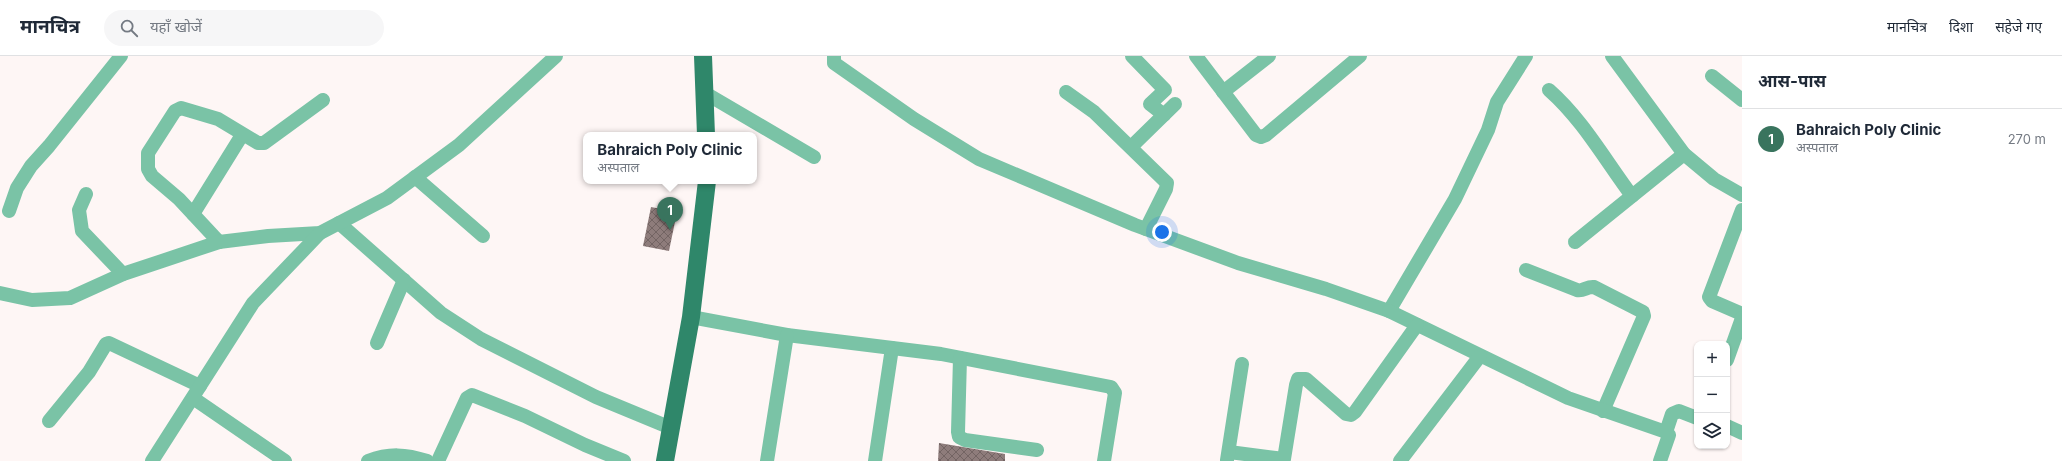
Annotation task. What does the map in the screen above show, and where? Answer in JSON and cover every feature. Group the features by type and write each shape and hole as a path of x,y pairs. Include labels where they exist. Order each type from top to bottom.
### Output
{"main road":[{"path":"703,56 706,132"},
{"path":"665,461 691,318 707,184"}],"street":[{"path":"9,211 17,188 31,166 49,146 121,56"},
{"path":"152,461 254,303 320,233 387,198 459,145 529,78 556,56"},
{"path":"834,56 834,63 914,120 979,159 1146,229 1238,263 1326,289 1389,311 1568,398 1666,432 1669,434 1660,461"},
{"path":"1132,56 1165,90 1150,104 1164,115"},
{"path":"1196,56 1256,135 1261,137 1266,135 1360,56"},
{"path":"1223,92 1269,56"},
{"path":"1389,311 1456,199 1488,130 1497,102 1526,56"},
{"path":"1612,56 1684,154 1714,179 1742,195"},
{"path":"1712,76 1742,100"},
{"path":"1549,90 1573,114 1632,196"},
{"path":"1066,92 1094,112 1167,183 1166,189 1146,229"},
{"path":"704,93 814,158"},
{"path":"219,242 170,190 152,176 147,161 148,153 178,108 218,120 258,143 264,143 323,100"},
{"path":"1131,147 1175,104"},
{"path":"194,214 242,135"},
{"path":"1575,242 1684,154"},
{"path":"415,177 482,236"},
{"path":"86,194 79,210 82,231 123,274"},
{"path":"1742,210 1709,297 1712,301 1742,314"},
{"path":"339,223 441,313 481,339 596,397 671,428"},
{"path":"0,293 32,300 70,298 123,274 219,242 268,236 320,233"},
{"path":"1526,270 1580,291 1589,286 1594,287 1643,312 1644,316 1603,411"},
{"path":"377,343 404,280"},
{"path":"691,318 787,335 960,358 1111,387 1115,393 1104,461"},
{"path":"1730,352 1742,318"},
{"path":"1242,364 1228,456 1284,459 1298,379 1306,378 1346,414 1351,415 1355,412 1417,325"},
{"path":"767,461 787,335"},
{"path":"49,421 89,372 106,344 109,343 196,392 285,461"},
{"path":"875,461 892,348"},
{"path":"1400,461 1480,356"},
{"path":"960,358 959,437 965,440 1037,450"},
{"path":"438,461 467,398 472,394 525,416 585,446 624,461"},
{"path":"1666,432 1672,414 1675,412 1694,417"},
{"path":"1730,427 1742,433"},
{"path":"368,461 396,454 412,456 427,461"}],"building":[{"path":"651,207 677,212 669,251 643,246"},
{"path":"939,443 1005,454 1005,461 938,461"}],"place":[{"name":"Bahraich Poly Clinic","path":"670,230"}]}
